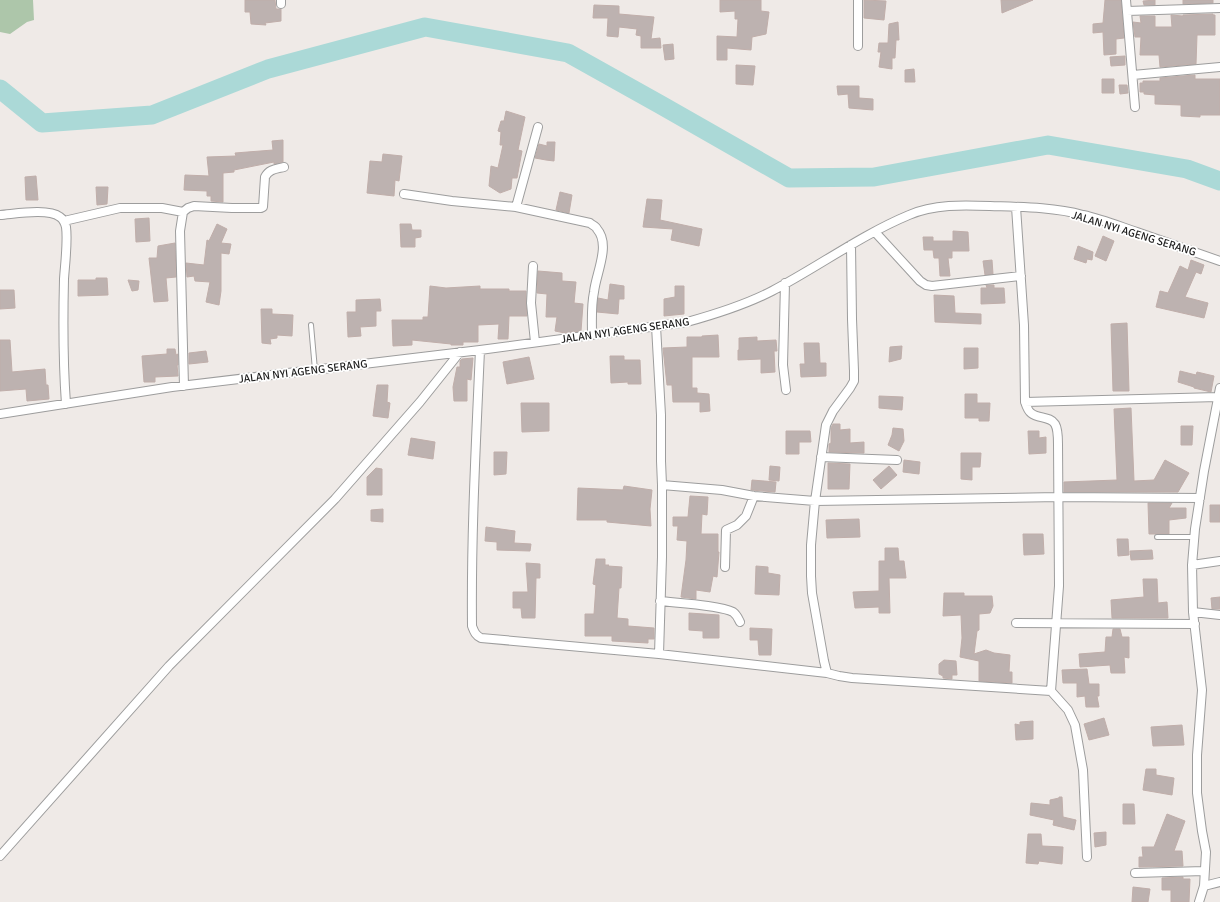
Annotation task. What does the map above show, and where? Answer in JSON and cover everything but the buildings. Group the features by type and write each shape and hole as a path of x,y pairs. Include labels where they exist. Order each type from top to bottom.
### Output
{"street":[{"path":"858,0 858,46"},
{"path":"1126,0 1135,107"},
{"path":"1127,11 1220,8"},
{"path":"1133,75 1220,67"},
{"path":"516,207 538,127"},
{"path":"184,386 180,231 183,212 194,206 261,208 263,207 265,177 267,172 284,167"},
{"path":"404,194 452,201 516,207 590,223 597,228 602,237 603,249 594,292 592,335"},
{"name":"JALAN NYI AGENG SERANG","path":"0,414 184,386 480,350 687,322 744,304 909,215 924,210 941,207 1016,207 1048,209 1082,215 1220,261"},
{"path":"1016,207 1024,325 1025,402 1031,414 1050,419 1055,424 1057,430 1059,586 1051,691"},
{"path":"64,221 120,208 162,208 183,212"},
{"path":"0,215 44,212 59,216 64,221 66,233 64,279 64,371 66,404"},
{"path":"875,232 920,281 926,285 932,286 1021,276"},
{"path":"827,673 821,647 811,576 811,545 815,500 826,425 829,417 854,381 851,245"},
{"path":"533,266 531,304 535,342"},
{"path":"785,283 783,365 786,390"},
{"path":"656,326 661,415 662,485 662,556 659,654"},
{"path":"480,350 475,446 472,587 472,626 477,636 481,638 659,654 827,673 852,678 1051,691 1068,710 1074,725 1083,770 1087,857"},
{"path":"0,856 169,666 336,499 420,402 460,352"},
{"path":"1199,902 1204,886 1206,852 1198,793 1197,755 1202,690 1193,612 1192,565 1200,498 1220,388"},
{"path":"1025,402 1218,397"},
{"path":"821,457 896,460"},
{"path":"662,485 722,490 754,496 815,500 1059,497 1200,498"},
{"path":"725,567 726,530 737,525 746,516 754,496"},
{"path":"1192,565 1220,561"},
{"path":"660,601 728,610 734,613 740,622"},
{"path":"1193,612 1220,615"},
{"path":"1016,623 1195,624"},
{"path":"1135,873 1204,871"},
{"path":"1204,886 1220,882"}],"lane":[{"path":"311,325 315,370"},
{"path":"1157,536 1195,536"}],"green space":[{"path":"0,0 33,0 34,20 27,22 10,34 0,32"}],"waterway":[{"path":"0,89 42,123 152,115 268,69 425,27 568,53 789,178 874,177 1048,145 1187,169 1220,181"}]}
